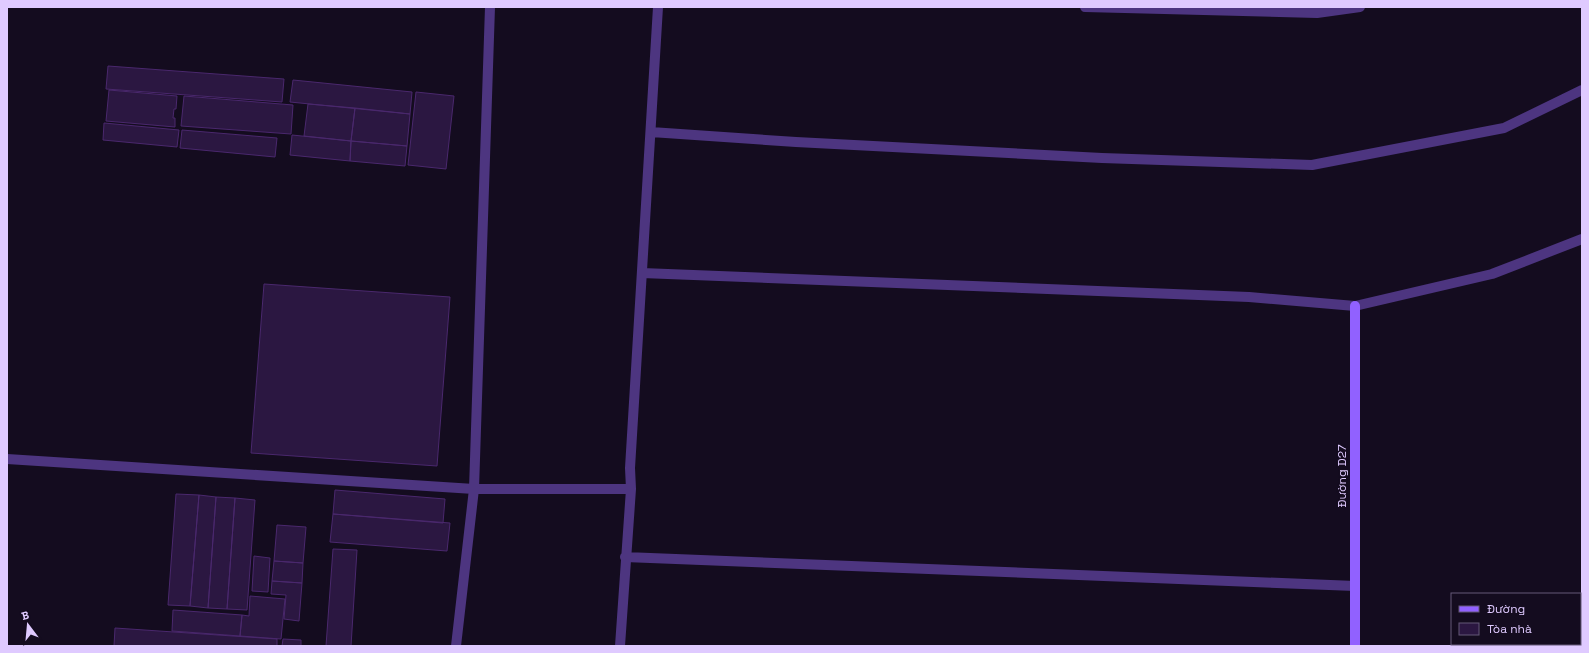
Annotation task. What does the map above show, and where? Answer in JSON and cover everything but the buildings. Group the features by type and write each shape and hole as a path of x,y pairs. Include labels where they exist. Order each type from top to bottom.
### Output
{"street":[{"path":"456,646 474,489 490,7"},
{"path":"620,646 658,7"},
{"path":"1085,7 1302,13 1317,13 1360,7"},
{"path":"651,132 803,143 1102,158 1312,165 1504,128 1582,90"},
{"path":"642,273 1249,297 1354,306 1492,274 1582,239"},
{"name":"Đường D27","path":"1354,306 1355,646"},
{"path":"7,459 474,489 630,490"},
{"path":"625,557 1355,586"}]}
